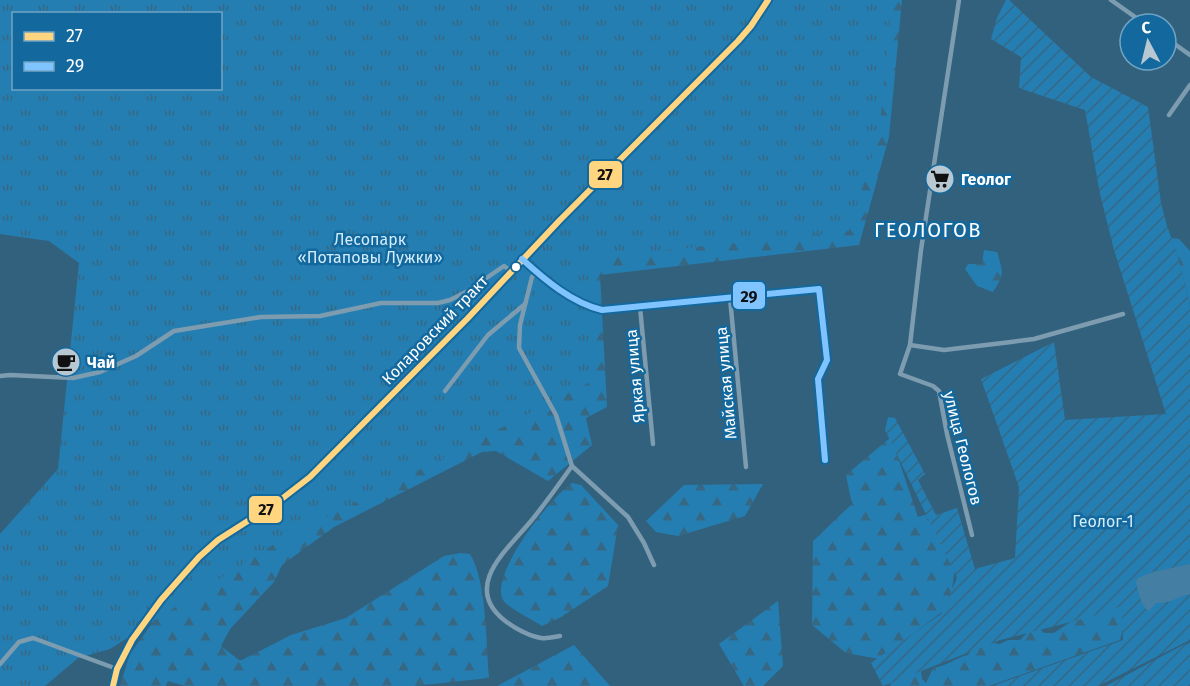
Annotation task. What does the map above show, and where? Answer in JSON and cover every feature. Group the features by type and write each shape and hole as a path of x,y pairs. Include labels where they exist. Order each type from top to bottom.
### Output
{"street":[{"name":"Коларовский тракт","path":"113,686 117,669 132,640 161,600 199,557 218,540 279,501 310,477 738,41 768,0"},
{"name":"улица Геологов","path":"959,0 922,240 910,345 900,374 933,386 939,391 972,536"},
{"path":"1111,0 1128,12"},
{"path":"1169,115 1190,86"},
{"path":"522,259 546,281 590,307 602,310 819,289 827,360 818,379 825,460"},
{"path":"0,376 73,378 89,375 136,356 174,332 261,317 320,316 381,303 438,303 458,297 504,266 511,271"},
{"path":"537,272 532,277 525,303 520,325 519,348 556,415 572,466 628,517 654,565"},
{"name":"Майская улица","path":"730,298 746,467"},
{"path":"445,391 488,335 525,303"},
{"name":"Яркая улица","path":"640,307 653,444"},
{"path":"910,345 945,350 1034,339 1123,314"},
{"path":"560,636 542,639 507,622 494,611 488,602 487,590 489,574 496,562 532,520 572,466"},
{"path":"0,664 19,642 33,638 117,669"}],"green space":[{"name":"Лесопарк «Потаповы Лужки»","path":"0,0 892,0 879,134 849,231 591,258 590,382 271,546 110,649 78,658 45,686 0,686 0,534 58,469 79,263 49,241 0,234"},
{"path":"783,0 902,0 889,137 859,245 600,275 607,407 586,418 592,445 548,481 496,451 482,452 334,527 282,565 274,582 230,629 221,646 242,660 291,635 346,618 444,556 470,554 476,566 483,596 489,678 414,686 185,686 168,681 166,686 120,686 130,654 164,607"},
{"name":"Геолог-1","path":"1006,0 1009,0 1091,77 1148,107 1161,203 1190,305 1190,640 1098,686 992,686 1123,640 1122,606 1090,617 1000,640 883,686 871,663 941,614 957,578 885,430 888,417 895,418 925,474 918,480 936,515 957,508 975,569 1015,558 1019,487 981,379 1054,342 1065,420 1166,414 1114,250 1100,194 1085,110 1019,88 1021,57 991,39 997,18"},
{"path":"1171,238 1179,239 1190,251 1190,305 1177,253"},
{"path":"984,250 997,252 1001,264 1000,281 993,292 977,286 965,269 968,264 982,264"},
{"path":"891,437 918,517 934,512 956,559 950,606 879,659 846,653 812,625 813,541 852,504 846,475"},
{"path":"572,483 581,485 618,525 608,586 561,617 542,626 506,603 503,600 501,588 513,555 524,537 550,504"},
{"path":"763,484 745,516 678,536 656,532 646,521 684,485"},
{"path":"778,601 783,666 763,686 744,686 719,644"},
{"path":"1130,604 1120,640 989,686 890,686 891,683 921,670 922,679 926,683 933,668 968,655 975,646 988,642 1000,644 1008,640 1020,640 1033,627 1039,628 1044,633 1054,633 1093,607"},
{"path":"1190,643 1190,686 1106,686 1183,645"},
{"path":"574,645 610,686 498,686 499,685"}],"shaded area":[{"path":"1190,564 1190,594 1156,603 1149,611 1141,602 1136,581 1138,578 1153,572"}],"transit line":[{"name":"27","path":"113,686 117,669 132,640 161,600 199,557 218,540 279,501 310,477 738,41 768,0"},
{"name":"29","path":"522,259 550,283 570,296 602,310 819,289 827,360 818,379 825,460"}],"place":[{"name":"Геолог","path":"940,179"},
{"name":"Чай","path":"66,362"}],"district":[{"name":"ГЕОЛОГОВ","path":"928,230"}]}
